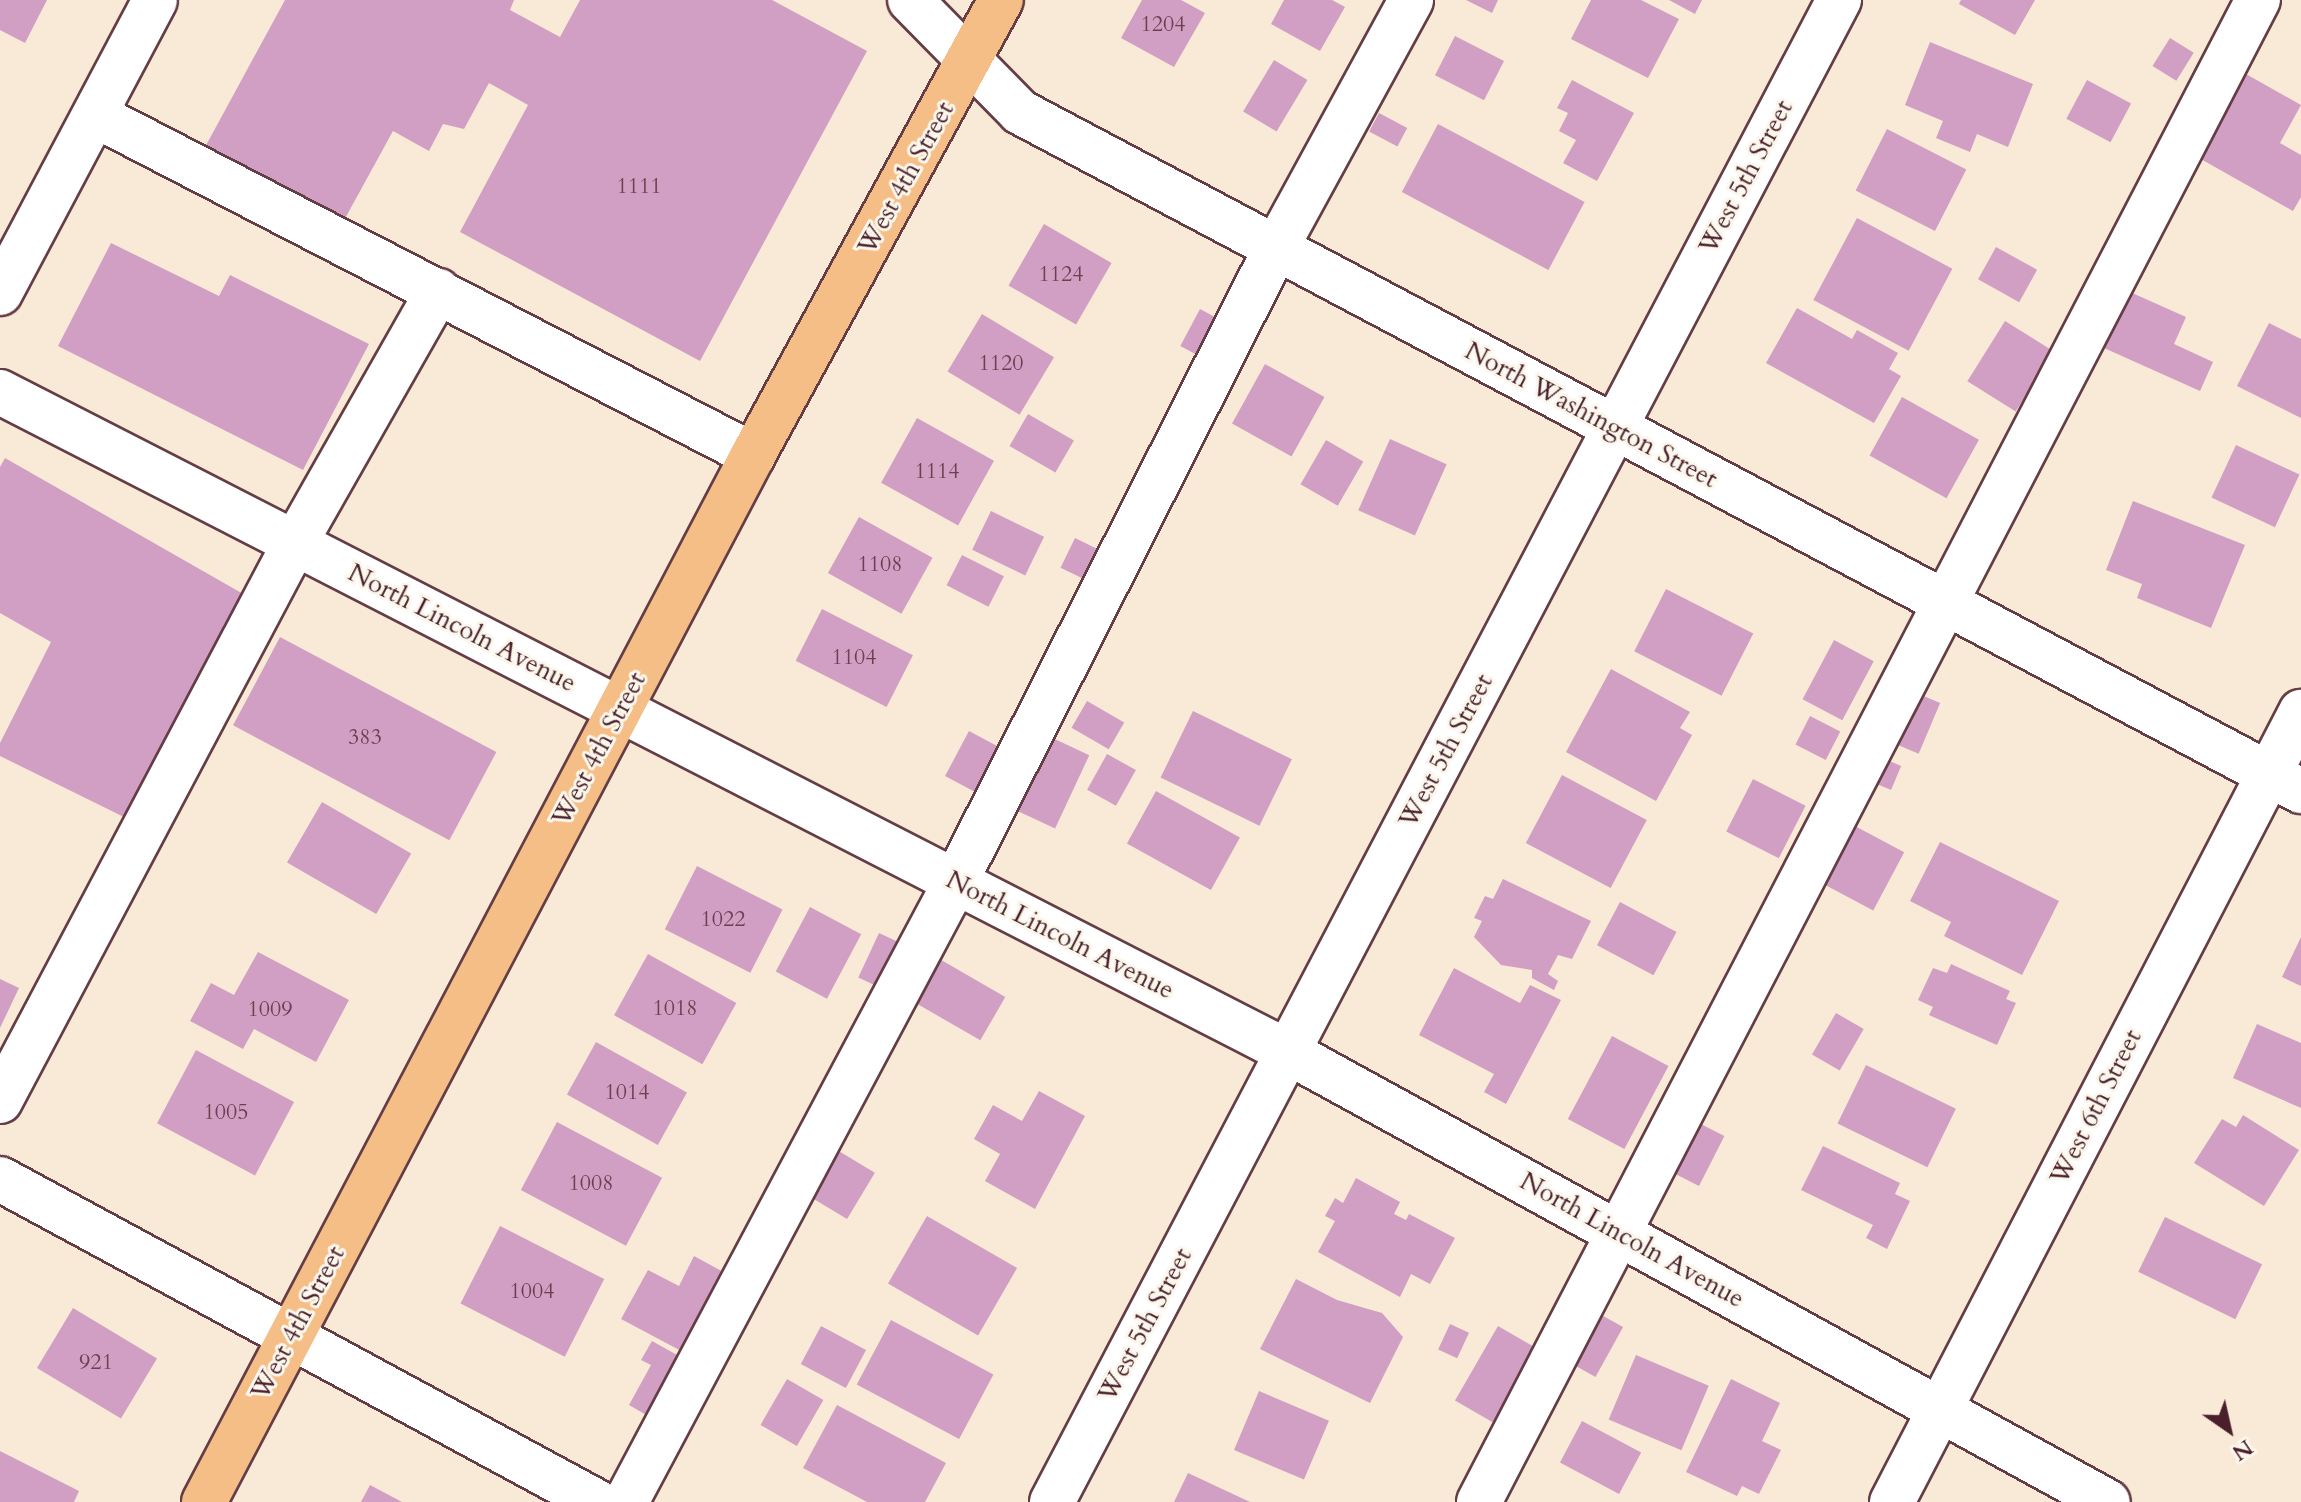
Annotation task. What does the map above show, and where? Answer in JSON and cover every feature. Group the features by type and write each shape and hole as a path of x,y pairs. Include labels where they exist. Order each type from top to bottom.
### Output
{"main road":[{"name":"West 4th Street","path":"204,1502 753,455 1001,0"}],"street":[{"path":"0,293 155,0"},
{"name":"North Washington Street","path":"910,0 1020,112 2285,783"},
{"path":"626,1502 956,881 1276,248 1411,0"},
{"name":"West 5th Street","path":"1052,1502 1839,0"},
{"path":"1479,1502 2258,0"},
{"path":"95,115 753,455"},
{"path":"0,1101 295,543 438,291"},
{"name":"North Lincoln Avenue","path":"0,392 1288,1052 2108,1502"},
{"name":"West 6th Street","path":"1892,1502 2285,783 2301,712"},
{"path":"0,1179 597,1502"}],"building":[{"path":"0,0 47,0 25,43 0,30"},
{"path":"285,0 514,0 510,10 560,37 580,0 772,0 867,51 700,361 460,232 528,105 489,83 464,129 443,124 429,151 393,131 342,224 204,149"},
{"path":"1142,0 1181,0 1205,13 1174,67 1121,38"},
{"path":"1284,0 1332,0 1345,7 1320,51 1271,24"},
{"path":"1466,0 1498,0 1492,13"},
{"path":"1591,0 1641,0 1679,19 1648,78 1571,39"},
{"path":"1669,0 1702,0 1695,14"},
{"path":"1961,0 2035,0 2015,35 1959,4"},
{"path":"1455,36 1504,61 1484,100 1435,75"},
{"path":"2170,38 2194,53 2176,81 2153,66"},
{"path":"1930,42 2033,84 2008,147 1977,134 1970,152 1936,138 1943,121 1905,105"},
{"path":"1274,60 1307,80 1277,132 1243,111"},
{"path":"2246,74 2301,105 2280,143 2301,155 2301,197 2293,211 2199,158"},
{"path":"1572,80 1634,113 1597,181 1563,163 1576,140 1559,131 1568,113 1557,108"},
{"path":"2087,80 2131,103 2110,142 2066,119"},
{"path":"1379,113 1407,128 1397,147 1369,132"},
{"path":"1438,124 1585,202 1548,270 1402,192"},
{"path":"1887,129 1966,169 1935,231 1856,190"},
{"path":"1857,218 1952,269 1909,351 1813,300"},
{"path":"1044,224 1112,263 1076,324 1008,285"},
{"path":"111,243 219,296 230,275 369,344 303,470 58,346"},
{"path":"1996,247 2037,270 2019,302 1978,279"},
{"path":"2130,292 2186,317 2174,344 2213,362 2200,391 2104,348"},
{"path":"1797,308 1852,339 1857,330 1898,353 1889,369 1901,376 1874,423 1766,363"},
{"path":"1200,309 1224,322 1204,359 1180,346"},
{"path":"982,314 1054,357 1019,415 947,371"},
{"path":"2005,321 2053,351 2016,411 1967,381"},
{"path":"2269,323 2301,339 2301,418 2237,386"},
{"path":"1265,364 1324,397 1292,456 1232,423"},
{"path":"1902,397 1979,440 1946,498 1870,456"},
{"path":"1028,414 1074,440 1055,473 1010,446"},
{"path":"917,418 994,461 958,525 881,483"},
{"path":"1390,439 1447,464 1415,535 1358,510"},
{"path":"1326,440 1363,462 1338,506 1300,484"},
{"path":"2236,445 2299,475 2275,527 2211,498"},
{"path":"5,458 245,595 126,818 0,756 0,743 51,642 0,613 0,467"},
{"path":"2133,501 2245,545 2211,628 2137,598 2142,584 2106,570"},
{"path":"991,511 1044,537 1025,576 972,550"},
{"path":"859,517 932,558 901,614 828,573"},
{"path":"1075,538 1102,551 1087,581 1061,568"},
{"path":"962,555 1004,576 988,607 947,585"},
{"path":"1666,589 1753,633 1722,696 1634,651"},
{"path":"822,609 913,655 887,707 796,661"},
{"path":"280,637 496,752 449,840 233,725"},
{"path":"1834,640 1874,661 1842,720 1803,699"},
{"path":"1611,669 1690,712 1680,728 1692,735 1656,801 1566,752"},
{"path":"1907,689 1940,703 1919,754 1886,740"},
{"path":"1087,701 1124,723 1109,749 1072,728"},
{"path":"1193,711 1292,759 1259,826 1161,778"},
{"path":"1810,716 1840,731 1826,760 1795,745"},
{"path":"969,731 999,747 975,792 945,776"},
{"path":"1044,734 1089,755 1055,829 1010,807"},
{"path":"1107,754 1136,770 1116,806 1087,790"},
{"path":"1880,757 1901,766 1891,790 1870,781"},
{"path":"1562,775 1647,820 1611,888 1526,843"},
{"path":"1753,779 1806,806 1779,858 1726,832"},
{"path":"1156,791 1240,838 1211,890 1127,843"},
{"path":"322,802 411,854 376,914 287,863"},
{"path":"1853,825 1904,852 1873,911 1822,883"},
{"path":"1940,842 2059,901 2022,975 1944,936 1951,922 1910,901"},
{"path":"697,866 783,910 750,973 665,929"},
{"path":"1503,879 1591,921 1572,959 1558,955 1548,974 1558,981 1554,990 1532,978 1532,970 1501,965 1474,937 1482,921 1474,918 1485,896 1493,899"},
{"path":"1620,902 1677,932 1654,975 1597,945"},
{"path":"810,907 861,934 827,999 776,971"},
{"path":"879,933 905,945 885,990 858,977"},
{"path":"2301,937 2301,986 2282,977"},
{"path":"258,952 349,1000 316,1062 254,1029 243,1049 190,1021 211,983 234,995"},
{"path":"648,954 736,1003 702,1064 614,1015"},
{"path":"936,957 1005,997 980,1040 911,1000"},
{"path":"1951,964 2010,991 2006,999 2016,1003 1997,1045 1929,1015 1933,1007 1918,1000 1933,968 1947,973"},
{"path":"1454,968 1520,1003 1530,985 1561,1000 1506,1104 1484,1092 1494,1074 1419,1035"},
{"path":"0,979 19,988 0,1028"},
{"path":"1836,1013 1864,1029 1840,1071 1812,1055"},
{"path":"2257,1024 2301,1043 2301,1108 2233,1078"},
{"path":"1612,1036 1669,1066 1624,1149 1568,1119"},
{"path":"596,1042 687,1092 658,1145 567,1094"},
{"path":"196,1050 294,1102 255,1175 157,1123"},
{"path":"1866,1065 1956,1109 1927,1167 1838,1123"},
{"path":"1039,1091 1085,1116 1035,1209 985,1181 1000,1154 974,1139 993,1105 1022,1121"},
{"path":"2243,1115 2299,1150 2264,1206 2194,1163 2222,1119 2236,1127"},
{"path":"1687,1117 1724,1136 1699,1186 1662,1167"},
{"path":"557,1122 662,1178 626,1246 521,1190"},
{"path":"1823,1146 1900,1183 1895,1194 1910,1201 1887,1249 1866,1238 1873,1225 1801,1190"},
{"path":"832,1147 875,1173 847,1219 804,1193"},
{"path":"1356,1178 1400,1202 1394,1214 1406,1220 1409,1214 1455,1238 1430,1284 1411,1274 1400,1297 1318,1252 1335,1221 1325,1216 1335,1198 1343,1203"},
{"path":"927,1216 1017,1268 978,1336 888,1284"},
{"path":"2165,1217 2262,1264 2235,1319 2138,1272"},
{"path":"500,1226 604,1279 565,1357 461,1304"},
{"path":"694,1256 727,1274 685,1353 621,1319 648,1270 679,1286"},
{"path":"1296,1279 1337,1300 1382,1313 1403,1337 1370,1403 1260,1349"},
{"path":"73,1308 157,1358 121,1418 37,1368"},
{"path":"1596,1312 1623,1327 1595,1377 1568,1362"},
{"path":"891,1320 993,1374 959,1439 857,1384"},
{"path":"1450,1324 1469,1333 1457,1358 1438,1349"},
{"path":"821,1326 866,1350 846,1388 801,1364"},
{"path":"1498,1326 1540,1350 1497,1424 1455,1400"},
{"path":"652,1341 679,1356 655,1420 629,1405 651,1365 641,1360"},
{"path":"1636,1355 1709,1386 1681,1450 1609,1419"},
{"path":"787,1379 823,1400 797,1446 760,1425"},
{"path":"1731,1379 1780,1403 1762,1441 1781,1450 1759,1494 1742,1486 1737,1496 1686,1472"},
{"path":"1259,1391 1329,1421 1304,1480 1234,1450"},
{"path":"837,1405 946,1463 925,1502 867,1502 803,1468"},
{"path":"1582,1421 1641,1452 1619,1494 1560,1462"},
{"path":"0,1451 79,1491 74,1502 0,1502"},
{"path":"1188,1473 1250,1502 1174,1502"},
{"path":"370,1485 402,1502 361,1502"}]}
